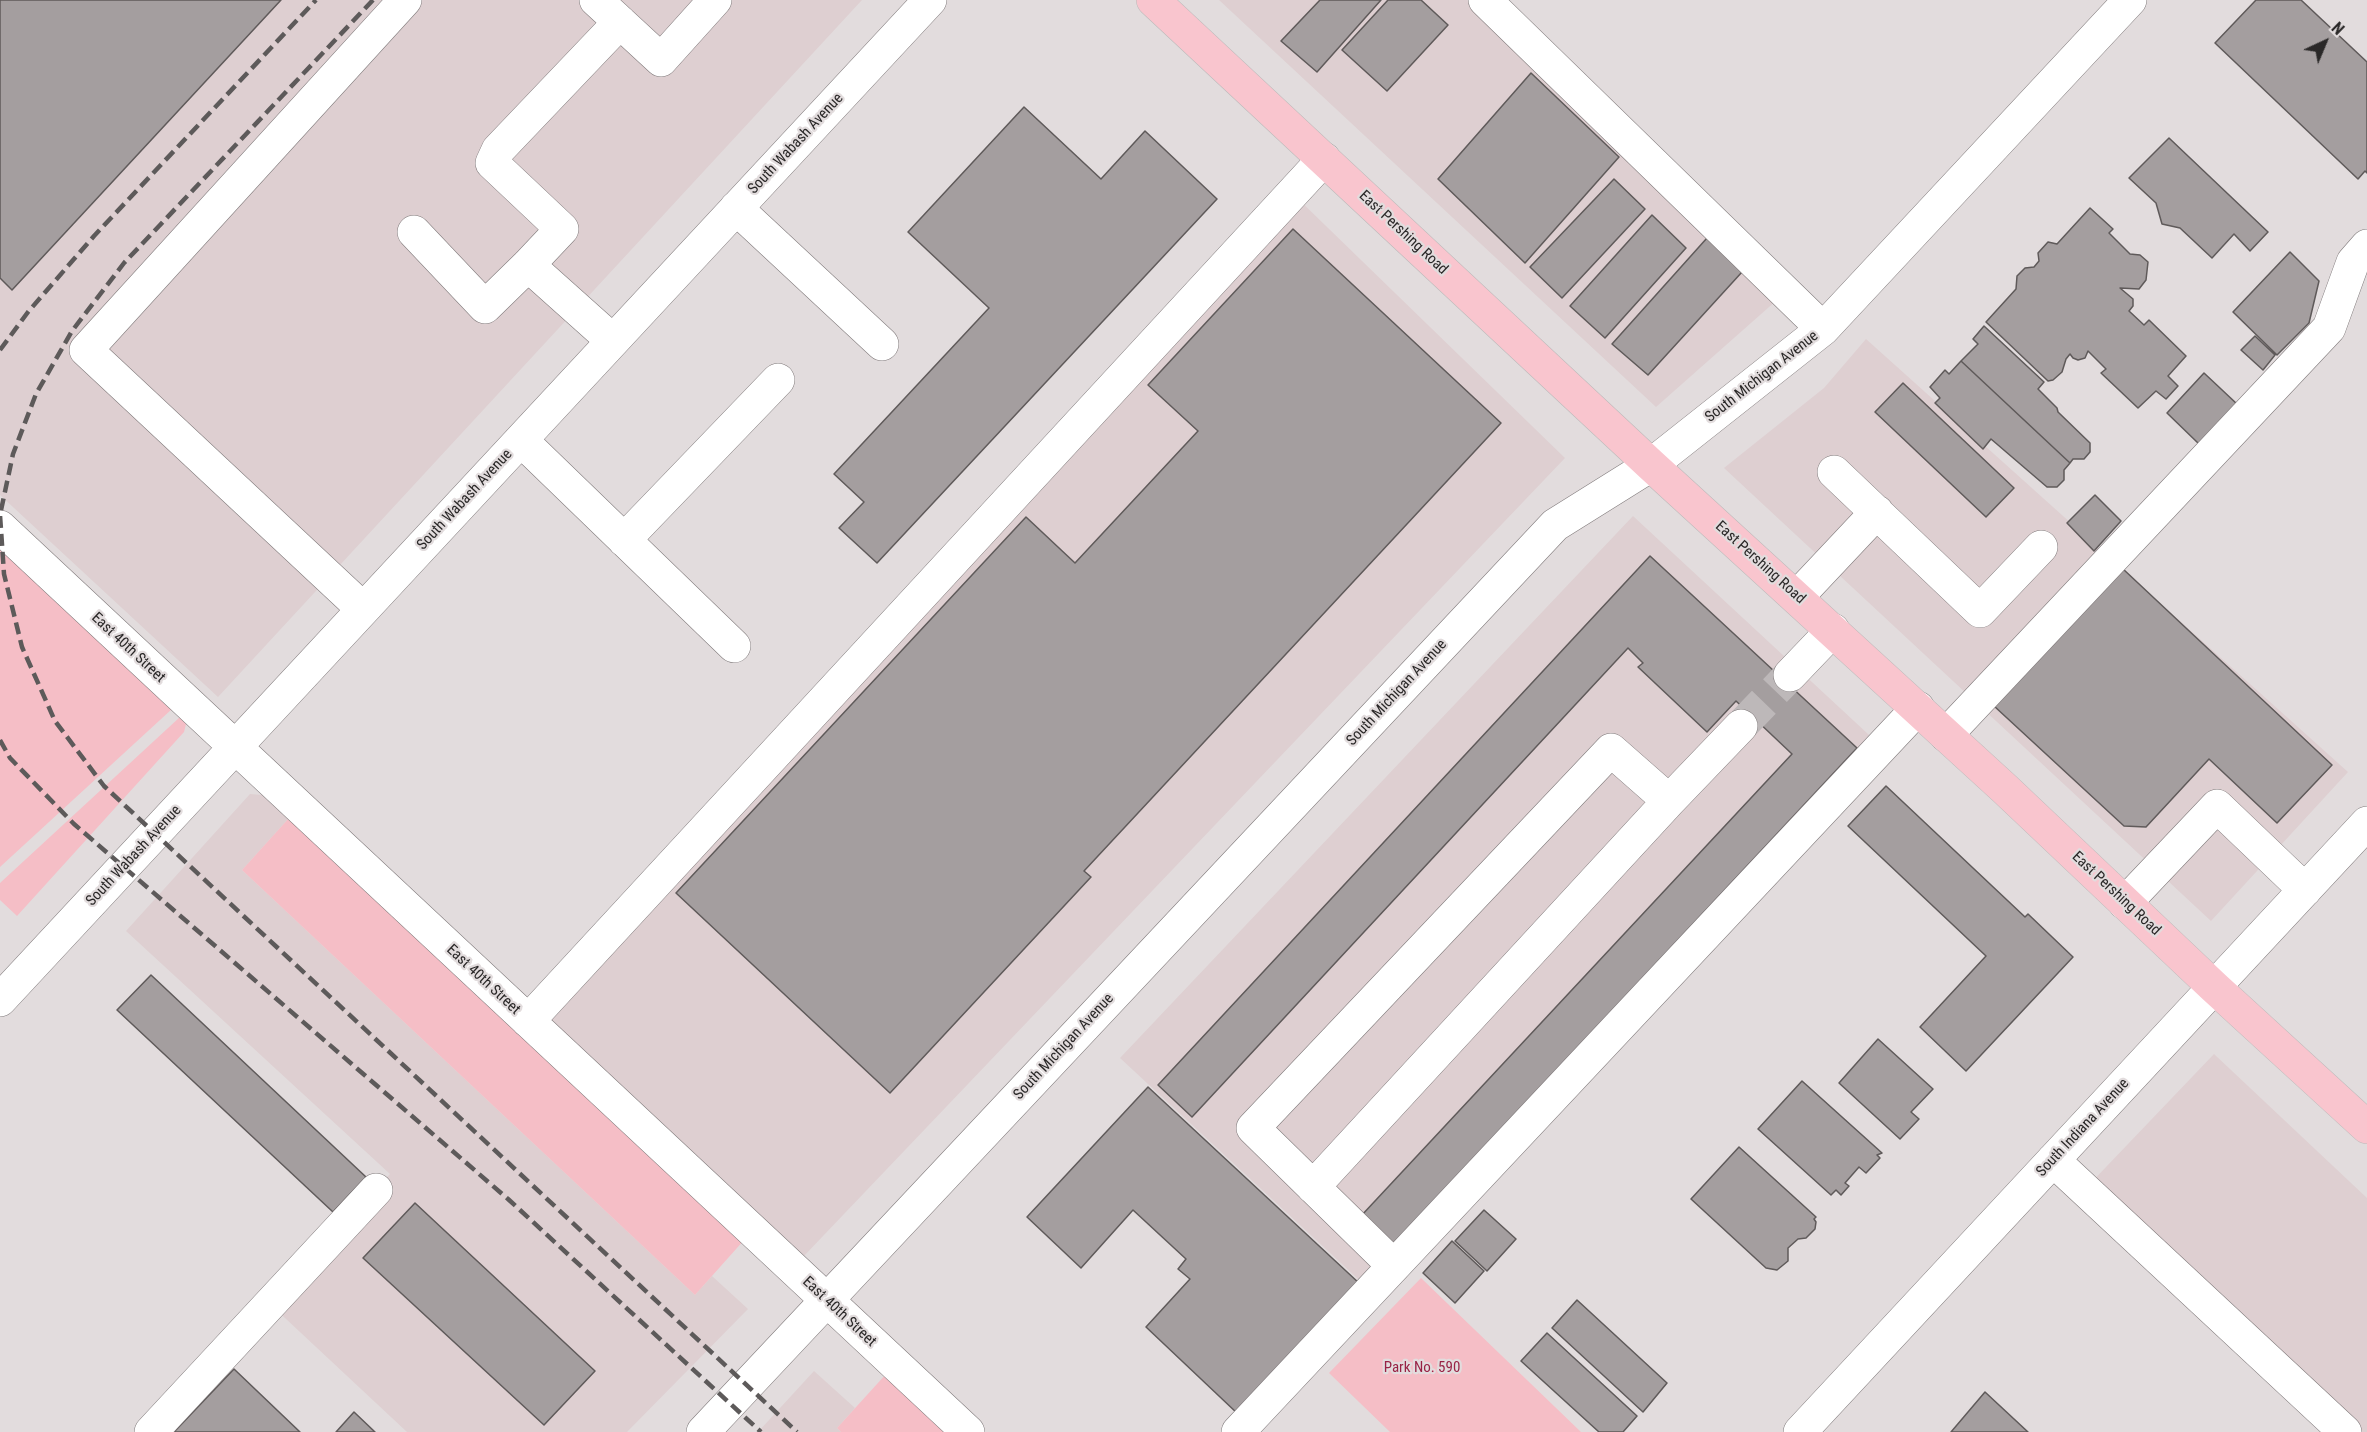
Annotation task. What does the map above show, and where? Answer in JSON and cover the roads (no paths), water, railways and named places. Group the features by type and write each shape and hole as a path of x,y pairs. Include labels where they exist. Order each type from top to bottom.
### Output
{"main road":[{"name":"East Pershing Road","path":"1153,0 1651,465 1918,708 2214,987 2367,1127"}],"street":[{"path":"363,609 86,350 405,0"},
{"path":"596,0 661,60 716,0"},
{"name":"South Wabash Avenue","path":"0,1000 930,0"},
{"path":"1485,0 1823,329"},
{"name":"South Michigan Avenue","path":"703,1432 1555,525 1651,465 1823,329 2130,0"},
{"path":"414,232 485,307 528,265 562,229 492,163 498,150 620,22"},
{"path":"528,1021 1324,159"},
{"path":"736,208 882,344"},
{"path":"1946,735 2329,328 2353,262 2367,246"},
{"path":"528,265 613,341"},
{"path":"624,540 778,380"},
{"path":"521,440 734,646"},
{"path":"1834,472 1980,611 2041,547"},
{"path":"1797,597 1877,512"},
{"name":"East 40th Street","path":"0,527 968,1432"},
{"path":"1790,675 1833,630"},
{"path":"1238,1432 1918,708"},
{"path":"1313,1187 1741,726"},
{"path":"1394,1266 1253,1128 1611,750 1670,801"},
{"path":"2126,903 2217,806 2305,890"},
{"name":"South Indiana Avenue","path":"1800,1432 2367,824"},
{"path":"2053,1160 2344,1432"},
{"path":"151,1432 376,1190"}],"tunnel":[{"path":"1741,726 1790,675"}],"railway":[{"path":"0,350 28,312 94,236 316,0"},
{"path":"373,0 124,263 72,331 36,394 13,454 0,515 4,574 22,647 55,721 104,786 797,1432"},
{"path":"0,740 10,758 74,824 508,1199 761,1432"}],"park label":[{"name":"Park No. 590","path":"1422,1368"}]}
